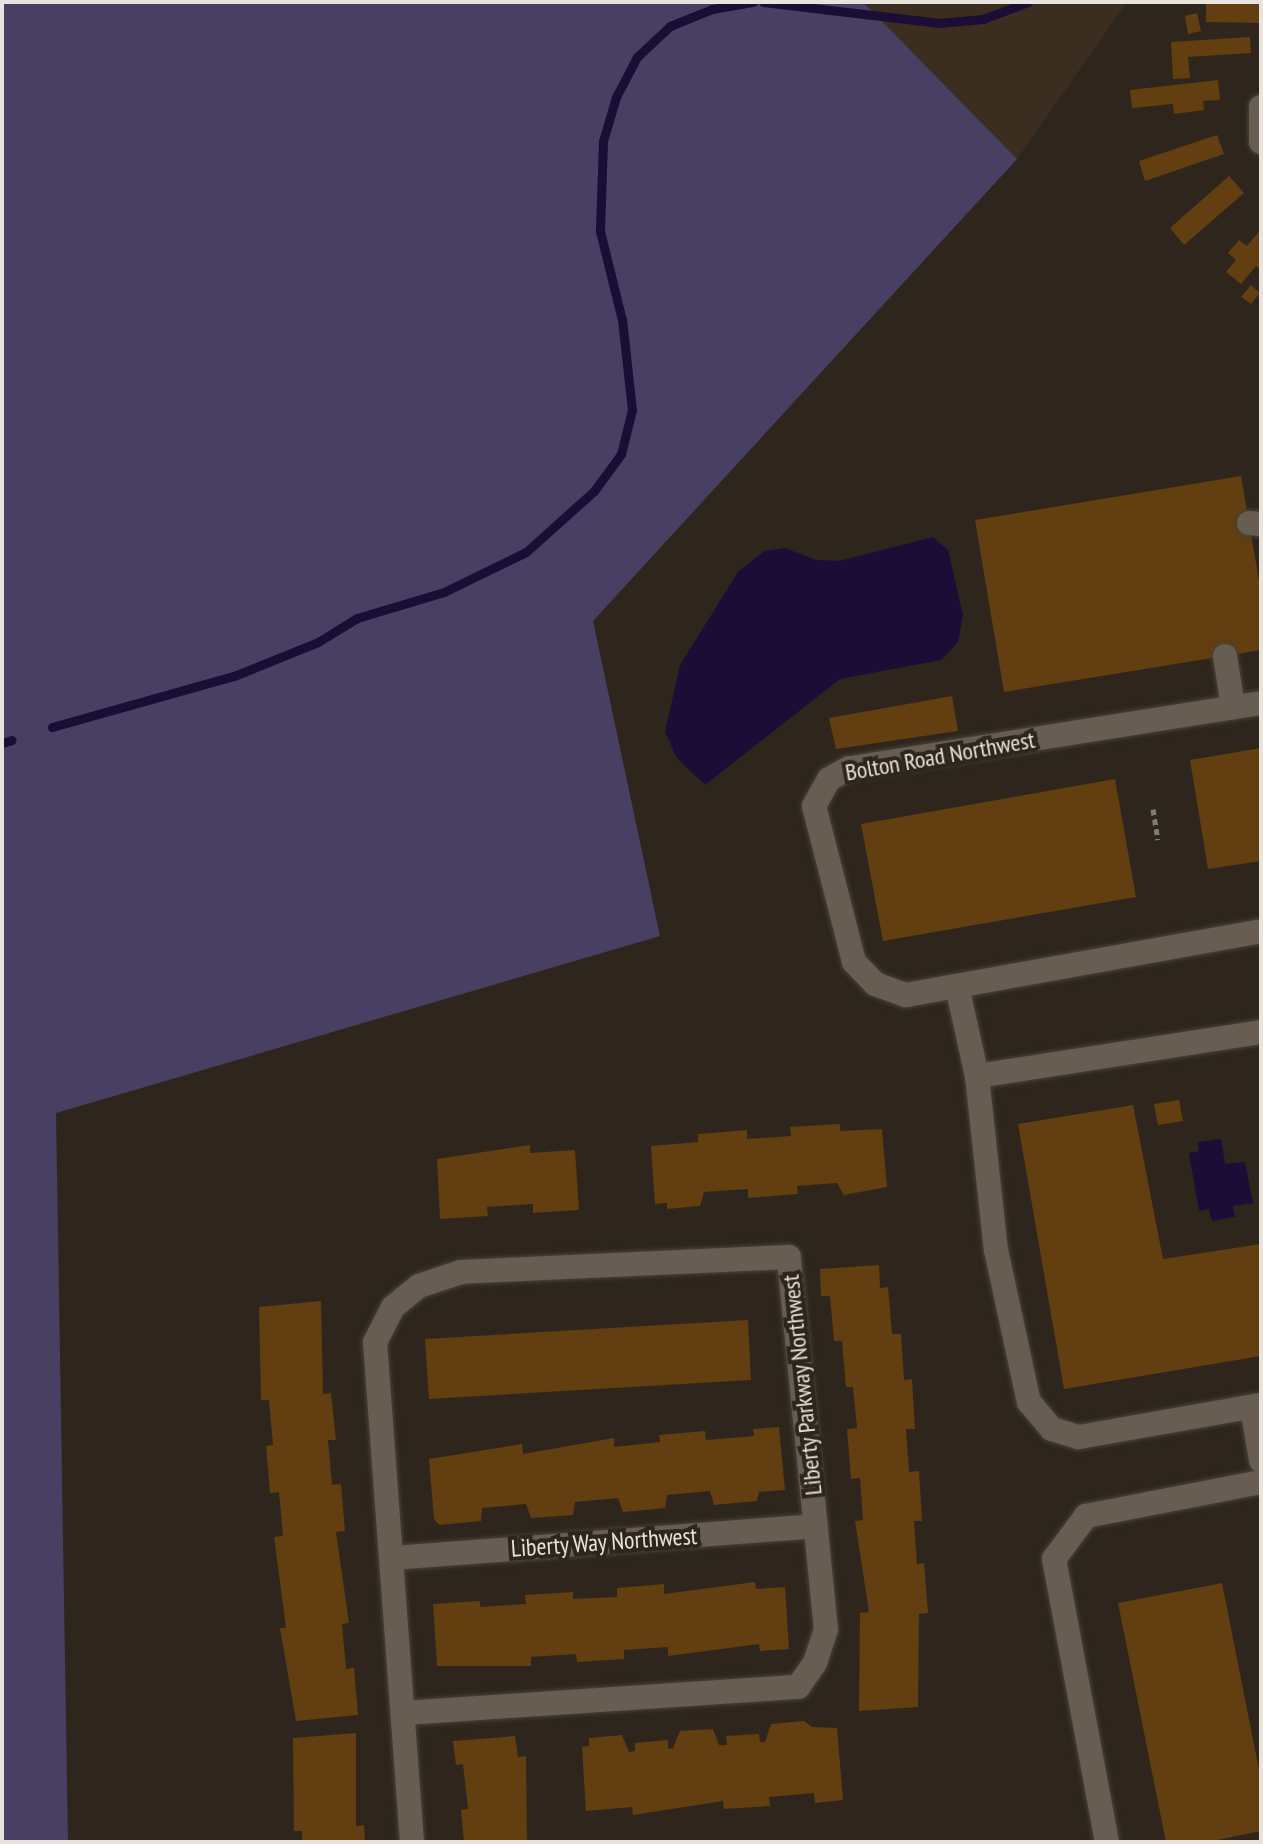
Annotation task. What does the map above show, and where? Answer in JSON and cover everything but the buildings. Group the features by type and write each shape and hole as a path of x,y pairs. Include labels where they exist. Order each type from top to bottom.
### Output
{"street":[{"path":"1261,107 1261,142"},
{"path":"1225,656 1233,707"},
{"name":"Bolton Road Northwest","path":"1261,703 849,768 829,779 814,806 854,962 875,984 906,995 1261,931"},
{"path":"957,986 977,1076 996,1250 1029,1402 1052,1429 1079,1437 1256,1406 1261,1460"},
{"path":"977,1076 1261,1032"},
{"name":"Liberty Parkway Northwest","path":"404,1713 798,1687 815,1663 826,1630 789,1257 461,1272 419,1286 393,1307 375,1342 412,1842"},
{"path":"1107,1842 1054,1559 1086,1516 1261,1482"},
{"name":"Liberty Way Northwest","path":"393,1558 816,1526"}],"path":[{"path":"1153,809 1158,840"}],"shaded area":[{"path":"2,2 863,2 1017,159 593,621 660,936 56,1113 68,1842 2,1842"},
{"path":"863,2 1127,2 1017,159"},
{"path":"933,537 948,550 963,615 958,642 941,660 840,679 705,785 677,758 665,732 680,665 738,572 764,551 785,548 816,560 839,561"},
{"path":"1221,1139 1225,1164 1245,1162 1253,1203 1233,1206 1235,1217 1212,1221 1209,1209 1199,1211 1189,1153 1199,1151 1198,1142"}],"waterway":[{"path":"52,727 234,676 318,642 357,618 444,592 526,552 594,491 621,454 632,410 622,320 600,231 603,141 616,97 637,57 670,26 712,9 753,2"},
{"path":"763,2 938,23 983,19 1028,2"},
{"path":"2,743 12,740"}]}
